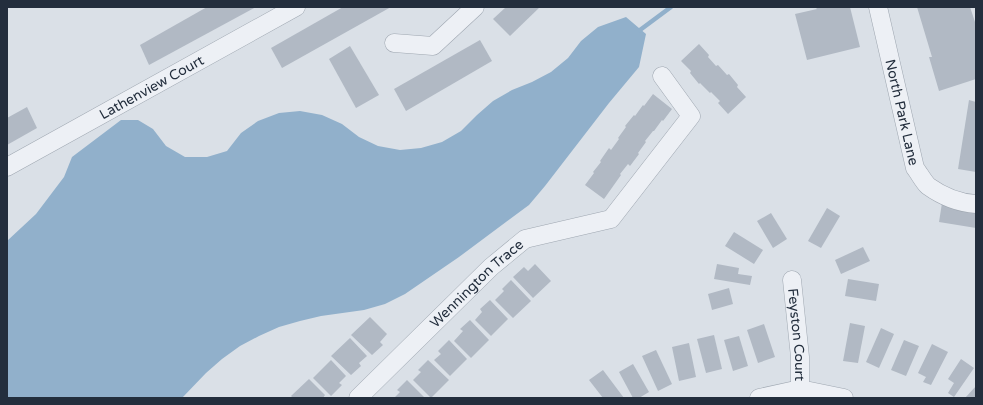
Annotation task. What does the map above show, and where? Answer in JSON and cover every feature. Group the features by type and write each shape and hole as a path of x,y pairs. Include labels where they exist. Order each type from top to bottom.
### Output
{"street":[{"name":"Lathenview Court","path":"7,167 296,7"},
{"path":"394,43 433,46 475,7"},
{"name":"North Park Lane","path":"878,7 915,168 928,185 946,196 967,203 976,204"},
{"name":"Wennington Trace","path":"358,398 491,267 525,239 611,219 691,116 662,76"},
{"name":"Feyston Court","path":"792,280 800,357 800,394"},
{"path":"759,398 800,394 844,398"}],"water":[{"path":"626,17 646,34 639,67 609,103 545,186 529,205 459,257 405,294 385,304 364,310 321,316 300,321 279,327 259,336 240,346 222,359 182,398 7,398 7,241 36,214 64,177 72,157 121,120 138,120 153,129 166,146 185,157 207,157 227,151 241,133 258,121 279,113 300,111 322,115 342,124 359,137 378,146 400,150 421,148 442,142 461,131 493,101 512,90 551,72 568,58 581,41 598,27"}],"building":[{"path":"207,7 256,7 149,65 140,45"},
{"path":"343,7 391,7 282,68 271,48"},
{"path":"506,7 540,7 510,36 493,19"},
{"path":"820,7 850,7 860,47 807,60 795,14"},
{"path":"917,7 970,7 976,25 976,79 939,91 929,57 932,57"},
{"path":"480,40 492,61 406,111 394,89"},
{"path":"699,44 716,66 718,65 727,75 729,74 738,85 737,87 746,97 728,114 718,103 720,101 700,83 699,84 690,73 691,71 681,61"},
{"path":"350,46 379,95 356,108 329,59"},
{"path":"653,94 672,109 645,141 646,142 638,153 639,154 630,166 628,164 620,174 621,175 604,199 585,185 609,148 611,150 619,139 618,138 626,127 625,126"},
{"path":"969,100 976,102 976,172 958,169"},
{"path":"27,107 37,128 7,145 7,118"},
{"path":"942,203 976,209 976,228 939,222"},
{"path":"827,208 840,216 821,248 808,241"},
{"path":"771,213 787,239 773,248 757,221"},
{"path":"734,232 763,250 754,264 725,246"},
{"path":"863,247 870,261 841,274 835,260"},
{"path":"535,264 551,281 533,298 513,277 524,267 528,271"},
{"path":"717,264 739,268 738,274 752,276 750,285 714,279"},
{"path":"848,279 879,284 876,301 845,296"},
{"path":"511,280 531,301 513,318 495,300 504,291 502,289"},
{"path":"729,288 733,304 712,310 708,294"},
{"path":"490,300 508,319 491,336 475,320 482,312 480,309"},
{"path":"370,317 387,334 380,342 383,345 372,355 351,335"},
{"path":"470,320 489,340 471,358 454,341 463,331 460,329"},
{"path":"850,323 865,326 858,363 843,361"},
{"path":"764,324 775,357 758,363 747,330"},
{"path":"881,328 894,334 879,368 866,362"},
{"path":"714,335 722,369 706,373 697,339"},
{"path":"739,336 748,366 733,371 724,340"},
{"path":"350,338 367,356 359,363 361,366 351,375 331,356"},
{"path":"449,340 467,359 450,376 434,360 441,354 438,351"},
{"path":"904,340 919,346 906,376 891,370"},
{"path":"689,343 696,377 679,381 672,347"},
{"path":"932,344 948,352 931,385 923,382 926,377 918,373"},
{"path":"656,350 672,384 658,391 642,356"},
{"path":"961,359 974,368 954,397 948,393 954,383 948,379"},
{"path":"331,360 346,376 339,383 342,385 331,396 313,378"},
{"path":"428,360 449,380 431,398 413,380 421,372 418,370"},
{"path":"633,364 649,392 639,398 633,398 619,372"},
{"path":"603,370 624,398 603,398 589,380"},
{"path":"309,379 325,395 323,398 293,398 291,396"},
{"path":"407,380 425,398 394,398 400,392 397,390"},
{"path":"976,386 976,398 965,398"}],"waterway":[{"path":"640,30 671,7"}]}
